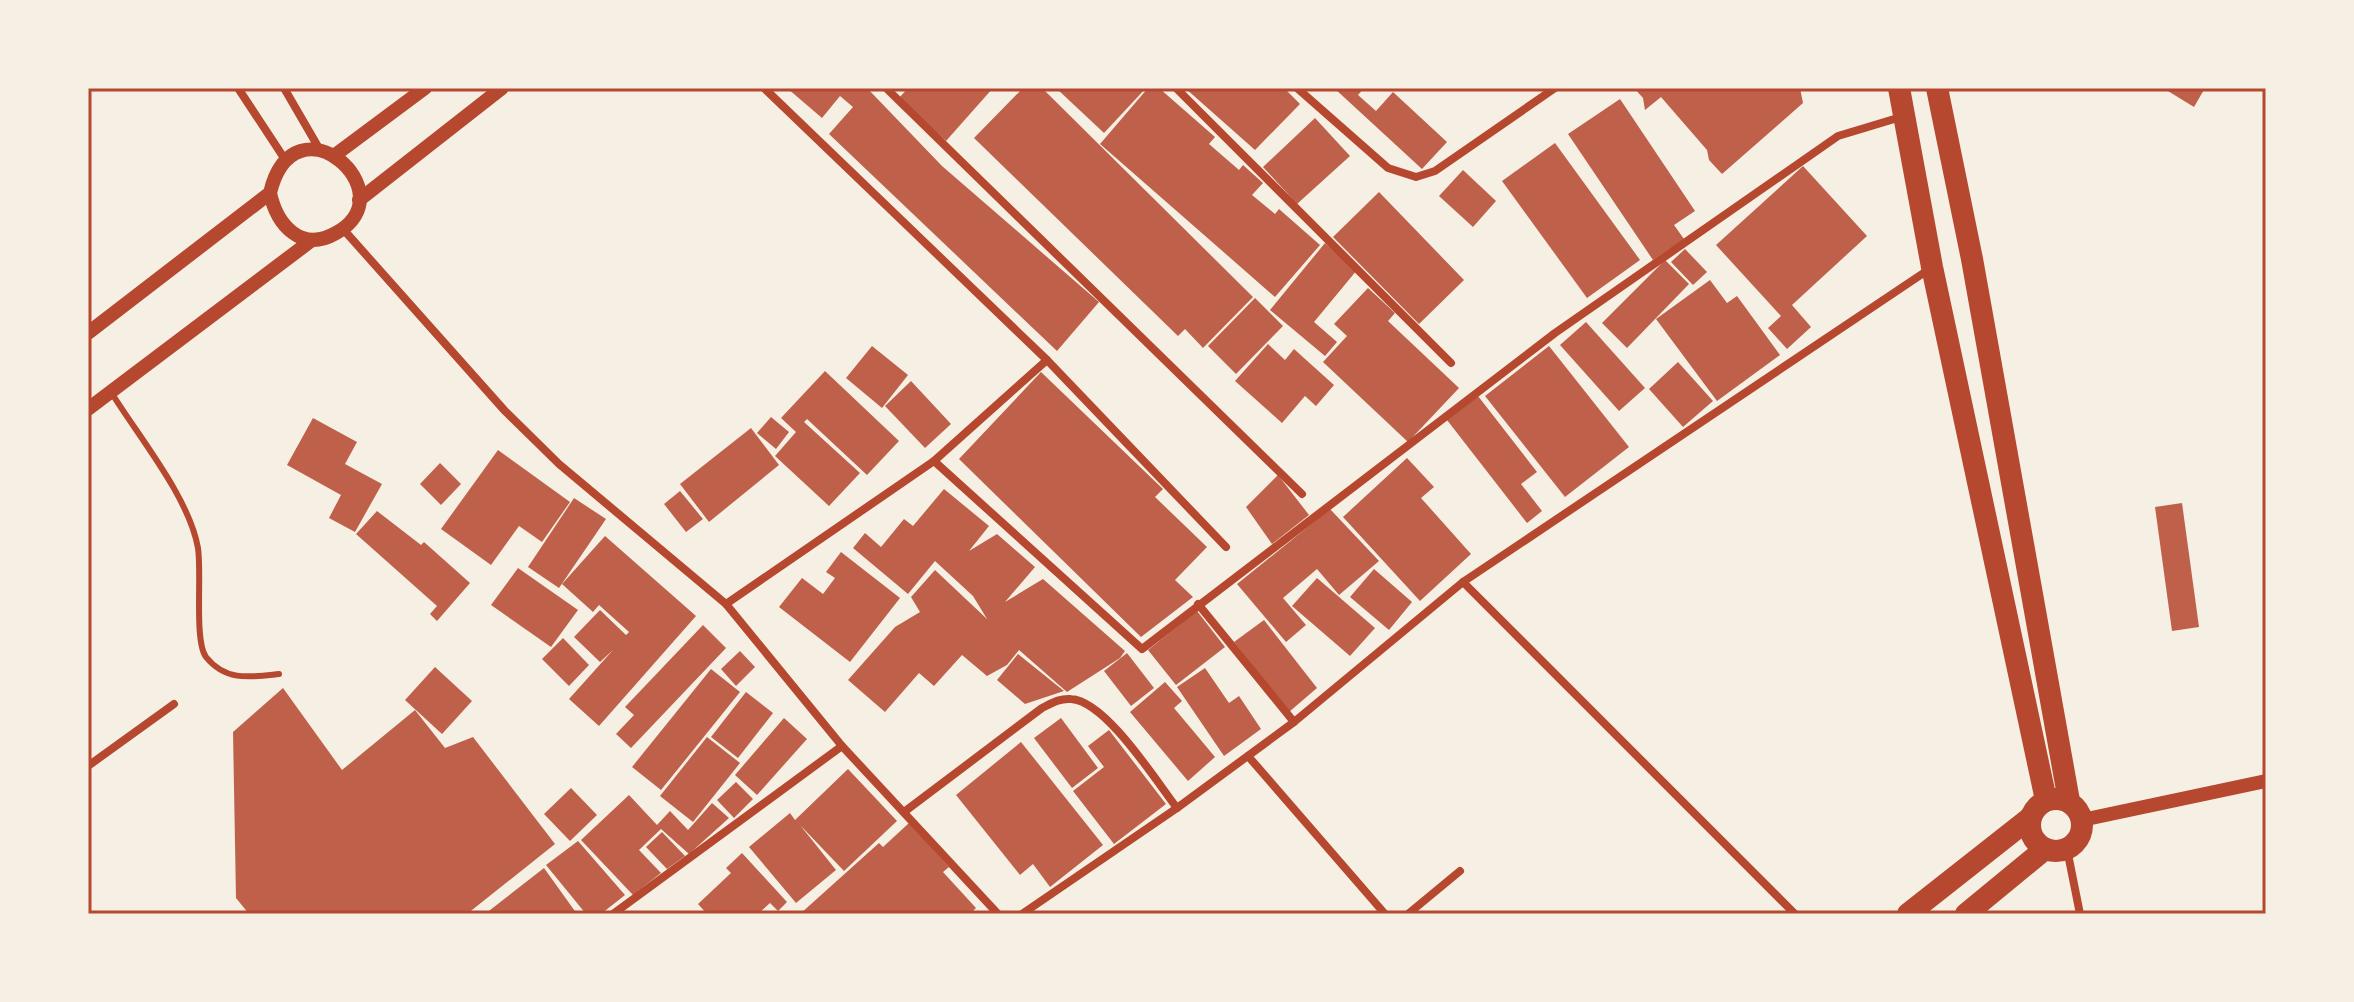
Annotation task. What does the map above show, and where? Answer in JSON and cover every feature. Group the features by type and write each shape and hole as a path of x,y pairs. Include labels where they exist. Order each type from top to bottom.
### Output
{"highway":[{"path":"1899,88 1932,267 2046,800"},
{"path":"1937,88 1972,259 2069,801 2078,809 2082,820 2082,832 1966,914"},
{"path":"1908,914 2030,818 2035,807 2046,800 2069,801"},
{"path":"2030,818 2035,842 2056,849"}],"street":[{"path":"238,88 286,161"},
{"path":"284,88 320,150"},
{"path":"335,155 425,88"},
{"path":"88,409 312,240 328,237 343,229 359,200 502,88"},
{"path":"764,88 1047,360 1226,547"},
{"path":"886,88 1302,494"},
{"path":"1176,88 1451,363"},
{"path":"1297,88 1388,168 1416,177 1435,171 1555,88"},
{"path":"934,461 1142,649 1555,333 1838,136 1904,116"},
{"path":"312,240 290,232 275,216 270,193 274,175 286,161 296,154 320,150 335,155 349,166 357,182 359,200"},
{"path":"88,333 270,193"},
{"path":"343,229 505,411 559,464 726,604 842,746 998,914"},
{"path":"1022,914 1177,808 1294,722 1463,582 1932,267"},
{"path":"726,604 934,461 1047,360"},
{"path":"1463,582 1795,914"},
{"path":"1198,604 1294,722"},
{"path":"904,812 1042,708 1058,700 1074,699 1103,716 1177,808"},
{"path":"88,766 174,704"},
{"path":"613,914 842,746"},
{"path":"1248,756 1385,914"},
{"path":"2082,820 2266,781"},
{"path":"2056,849 2080,914"},
{"path":"1408,914 1460,871"}],"lane":[{"path":"111,392 189,520 198,547 202,605 198,639 203,654 225,675 279,674"}],"building":[{"path":"787,88 867,88 942,166 1099,302 1057,351 829,134 853,107 840,96 822,118"},
{"path":"908,88 993,88 946,141 899,98"},
{"path":"1023,88 1042,88 1253,297 1203,348 1185,329 1178,336 974,138"},
{"path":"1056,88 1146,88 1104,133"},
{"path":"1148,88 1159,88 1215,137 1209,144 1239,170 1243,165 1263,183 1252,195 1275,214 1279,209 1320,245 1275,297 1100,144"},
{"path":"1185,88 1284,88 1300,104 1255,150"},
{"path":"1334,88 1364,88 1358,95 1376,111 1393,92 1447,142 1422,169"},
{"path":"1634,88 1800,88 1803,103 1722,174 1709,160 1707,150 1661,97 1645,110 1643,98"},
{"path":"2163,88 2205,88 2194,107"},
{"path":"1620,99 1695,211 1674,225 1684,239 1653,260 1568,134"},
{"path":"1315,118 1350,156 1297,204 1263,167"},
{"path":"1555,143 1640,260 1587,298 1502,181"},
{"path":"1803,166 1867,236 1792,305 1811,327 1787,349 1768,328 1781,316 1716,245"},
{"path":"1463,170 1496,201 1473,227 1439,196"},
{"path":"1379,192 1464,280 1419,324 1333,237"},
{"path":"1325,243 1357,270 1314,322 1337,342 1325,356 1270,310"},
{"path":"1685,249 1707,272 1693,285 1671,262"},
{"path":"1665,260 1689,284 1627,348 1602,323"},
{"path":"1710,280 1727,303 1737,296 1780,355 1717,401 1656,319"},
{"path":"1368,288 1395,313 1388,321 1459,388 1408,442 1323,362 1347,336 1334,324"},
{"path":"1255,298 1283,326 1236,374 1208,346"},
{"path":"1586,322 1645,388 1619,411 1560,345"},
{"path":"1268,344 1285,360 1294,349 1334,385 1316,406 1305,396 1282,423 1235,381"},
{"path":"872,346 908,375 882,408 846,378"},
{"path":"1549,346 1629,447 1565,497 1485,396"},
{"path":"1678,362 1713,401 1683,427 1649,389"},
{"path":"825,371 899,441 867,475 807,419 804,422 860,473 829,506 775,456 796,432 781,418"},
{"path":"1041,372 1163,489 1155,497 1207,547 1175,580 1193,597 1141,637 959,459"},
{"path":"911,381 951,424 925,448 885,406"},
{"path":"1478,396 1537,472 1521,484 1542,511 1527,523 1447,420"},
{"path":"771,417 789,432 776,449 757,433"},
{"path":"313,418 357,442 345,464 382,484 355,532 329,518 341,495 287,465"},
{"path":"751,428 779,465 709,522 680,484"},
{"path":"498,450 570,502 542,542 519,526 491,565 441,529"},
{"path":"1407,458 1434,487 1421,498 1471,554 1420,601 1343,517"},
{"path":"440,463 461,484 441,505 420,484"},
{"path":"1278,475 1309,515 1272,544 1246,507"},
{"path":"944,489 989,526 969,551 997,534 1035,567 1005,602 1043,579 1125,651 1120,658 1067,692 1019,650 1007,665 987,676 962,655 934,686 919,673 885,712 848,680 895,627 920,612 911,597 935,570 987,619 973,596 935,561 908,594 853,548 865,533 881,547 904,519 913,526"},
{"path":"680,491 703,519 686,532 664,504"},
{"path":"574,498 606,519 559,588 528,567"},
{"path":"2182,503 2199,627 2172,631 2155,507"},
{"path":"1330,509 1379,561 1339,595 1317,569 1283,598 1306,625 1286,642 1237,584"},
{"path":"377,511 421,545 424,542 470,583 437,621 430,614 437,606 356,534"},
{"path":"605,536 696,616 599,726 569,699 613,650 600,662 574,637 600,610 626,635 629,632 599,605 593,612 562,584"},
{"path":"841,552 900,598 850,662 779,607 802,578 823,594 835,578 826,572"},
{"path":"518,568 578,610 551,647 491,605"},
{"path":"1374,569 1412,602 1389,630 1350,597"},
{"path":"1317,578 1375,628 1350,656 1292,606"},
{"path":"1197,611 1225,647 1176,685 1148,650"},
{"path":"1264,620 1317,688 1289,712 1234,642"},
{"path":"703,625 726,648 631,748 616,734 634,715 625,707"},
{"path":"563,638 589,665 569,686 542,659"},
{"path":"740,651 755,667 736,686 721,669"},
{"path":"1127,653 1154,688 1131,706 1104,671"},
{"path":"1018,654 1064,691 1025,704 997,680"},
{"path":"435,667 472,701 442,734 405,700"},
{"path":"1205,668 1229,703 1239,696 1261,729 1224,756 1177,687"},
{"path":"711,669 740,692 661,790 632,767"},
{"path":"1165,682 1182,701 1174,708 1215,757 1188,781 1130,712"},
{"path":"283,688 342,770 415,710 445,748 473,737 555,844 467,914 249,914 236,898 233,732"},
{"path":"746,692 773,713 738,758 711,737"},
{"path":"784,718 807,739 757,795 735,775"},
{"path":"1061,718 1098,768 1072,788 1034,738"},
{"path":"1109,730 1166,804 1114,844 1073,791 1104,767 1088,746"},
{"path":"707,737 740,763 693,822 660,796"},
{"path":"1021,742 1103,845 1050,887 1033,864 1020,875 956,795"},
{"path":"848,769 897,821 844,871 800,825 836,870 796,903 749,847 790,813 795,820"},
{"path":"736,782 753,799 734,818 717,800"},
{"path":"571,788 597,815 570,841 544,814"},
{"path":"629,795 657,825 670,811 688,830 712,803 729,818 689,854 661,829 639,850 661,873 633,895 581,840"},
{"path":"909,823 949,867 943,872 976,908 970,914 800,914 879,843 883,847"},
{"path":"662,832 685,856 667,869 646,847"},
{"path":"578,841 625,895 601,914 586,914 546,865"},
{"path":"742,853 787,902 778,911 770,903 758,914 707,914 698,904 731,873 726,868"},
{"path":"544,868 577,914 485,914"}]}
